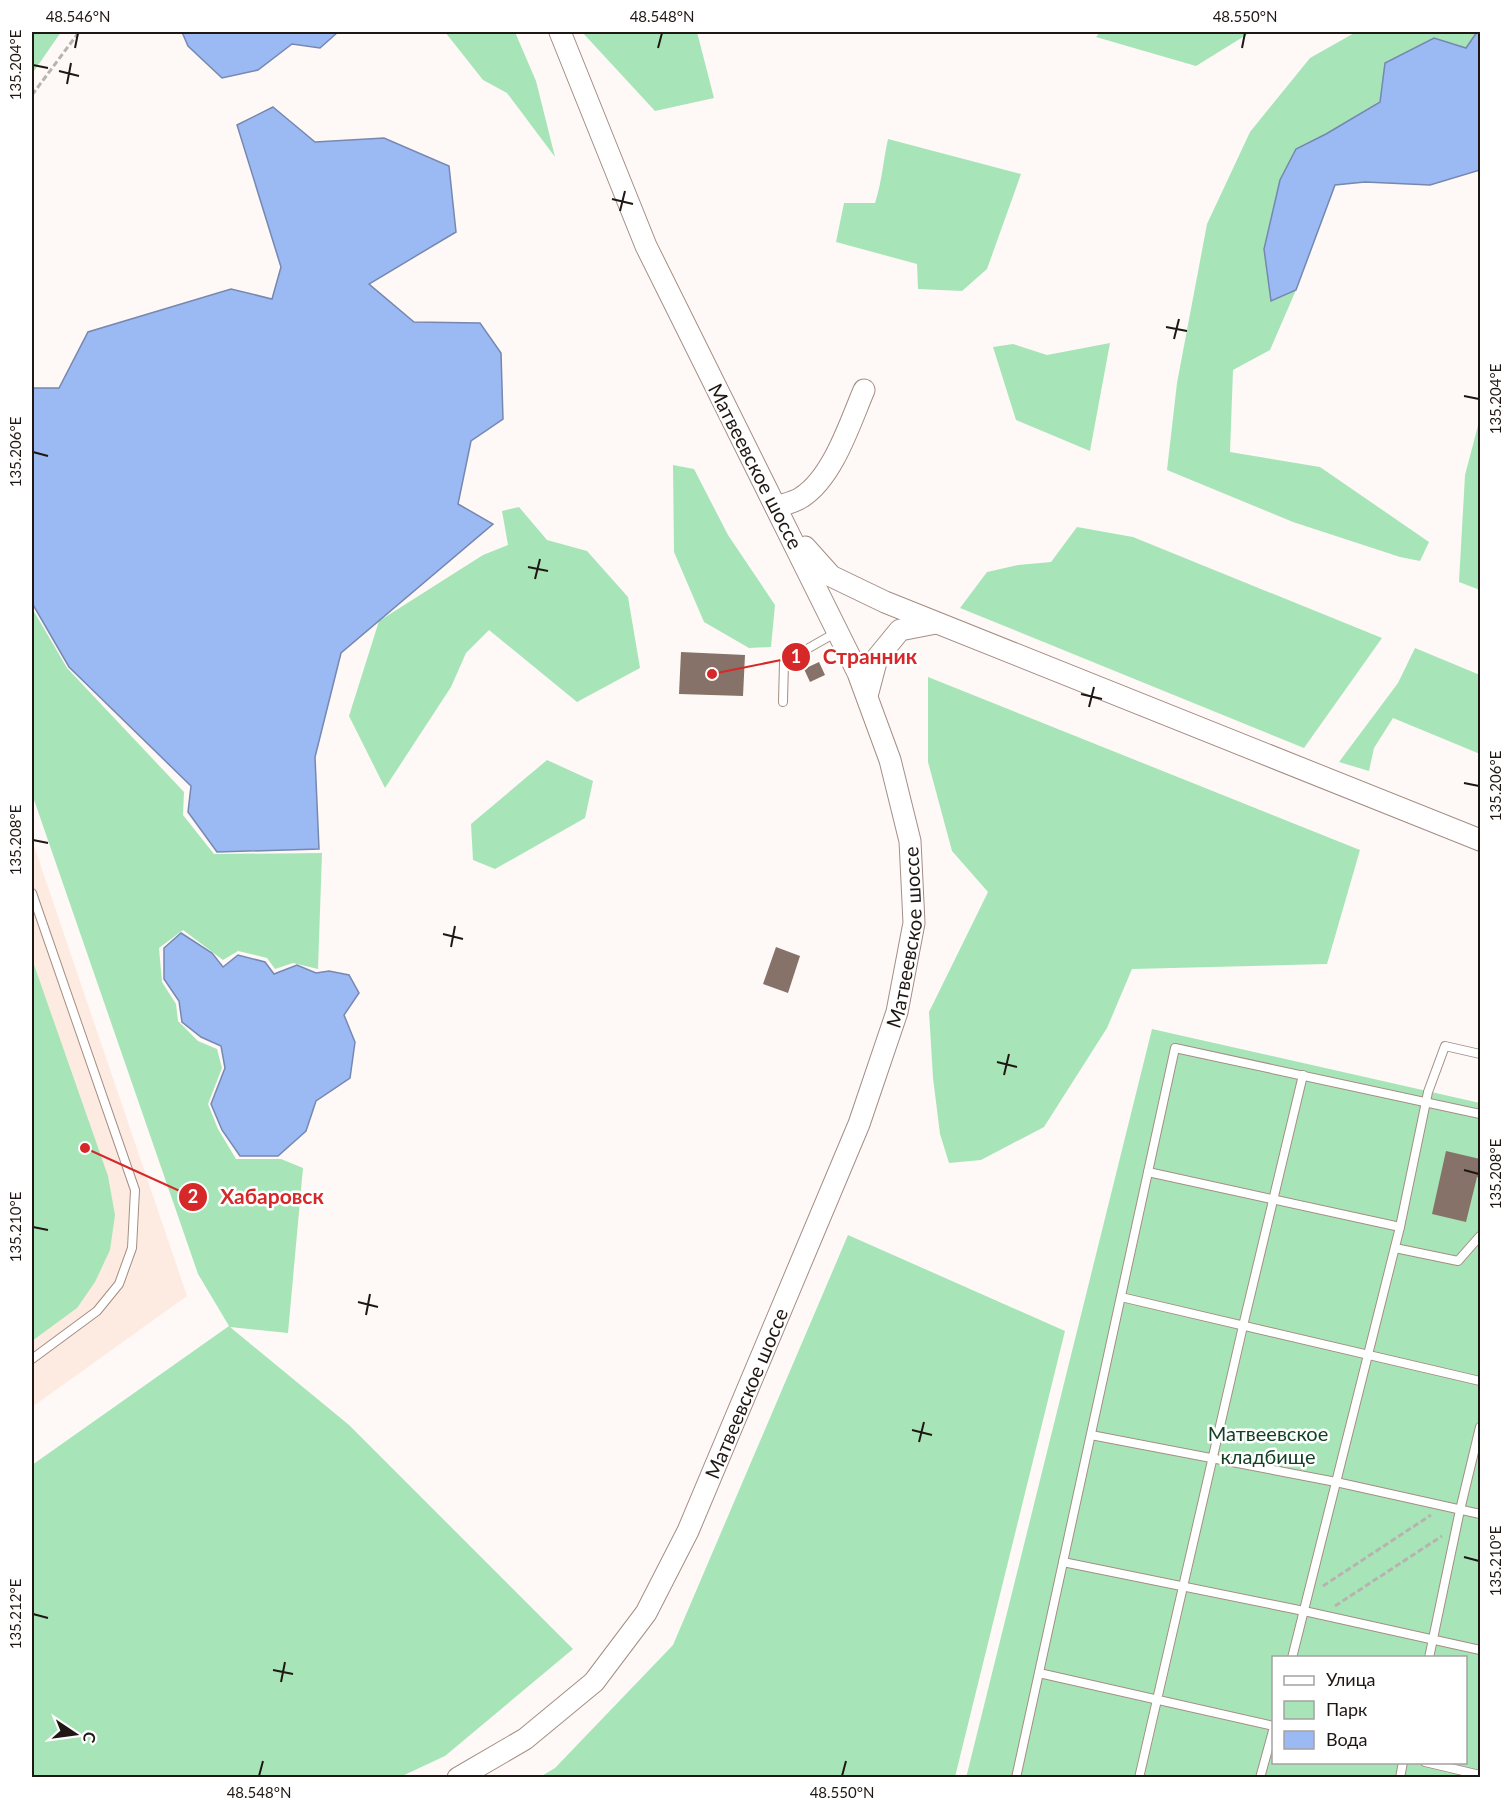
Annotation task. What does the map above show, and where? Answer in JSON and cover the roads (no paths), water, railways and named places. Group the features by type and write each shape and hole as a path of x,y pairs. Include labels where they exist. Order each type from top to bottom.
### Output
{"main road":[{"name":"Матвеевское шоссе","path":"458,1778 525,1739 594,1682 646,1613 688,1531 859,1124 897,1012 914,923 910,841 890,760 858,673 646,246 560,32"},
{"path":"776,507 802,498 819,482 840,445 864,390"},
{"path":"788,529 831,576 885,602 1480,840"},
{"path":"867,696 877,658 900,630 936,622"}],"lane":[{"path":"783,702 784,662 838,632"},
{"path":"32,893 135,1190 132,1248 119,1284 97,1311 32,1359"},
{"path":"1293,1656 1395,1248 1428,1092 1445,1046 1480,1054"},
{"path":"1016,1778 1175,1048 1480,1114"},
{"path":"1139,1778 1243,1326 1304,1076"},
{"path":"1148,1172 1400,1227"},
{"path":"1395,1248 1458,1261 1480,1236"},
{"path":"1121,1297 1480,1381"},
{"path":"1429,1656 1480,1427"},
{"path":"1091,1435 1336,1482 1480,1514"},
{"path":"1063,1562 1304,1611 1480,1650"},
{"path":"1039,1673 1272,1726"},
{"path":"1260,1778 1272,1733"},
{"path":"1433,1764 1480,1775"}],"water":[{"path":"182,32 338,32 320,48 292,44 258,70 222,78 188,46"},
{"path":"1477,32 1480,32 1480,170 1430,185 1365,182 1335,185 1296,290 1271,301 1264,249 1280,180 1296,149 1380,102 1385,63 1434,38 1466,48"},
{"path":"273,107 315,142 384,138 449,166 456,232 369,284 414,322 480,323 501,353 503,419 471,441 458,504 493,524 341,653 315,757 319,849 217,852 188,812 191,786 69,667 32,603 32,388 59,388 88,332 231,289 272,299 281,267 237,125"},
{"path":"181,933 212,953 223,967 238,955 265,962 274,974 297,965 316,973 329,971 349,975 359,993 344,1015 355,1042 350,1078 316,1101 306,1131 278,1156 240,1156 222,1130 211,1104 225,1068 221,1046 201,1037 182,1022 179,1001 164,979 164,948"}],"place":[{"name":"Странник","path":"712,674"},
{"name":"Хабаровск","path":"85,1148"}],"park label":[{"name":"Матвеевское кладбище","path":"1268,1444"}]}
